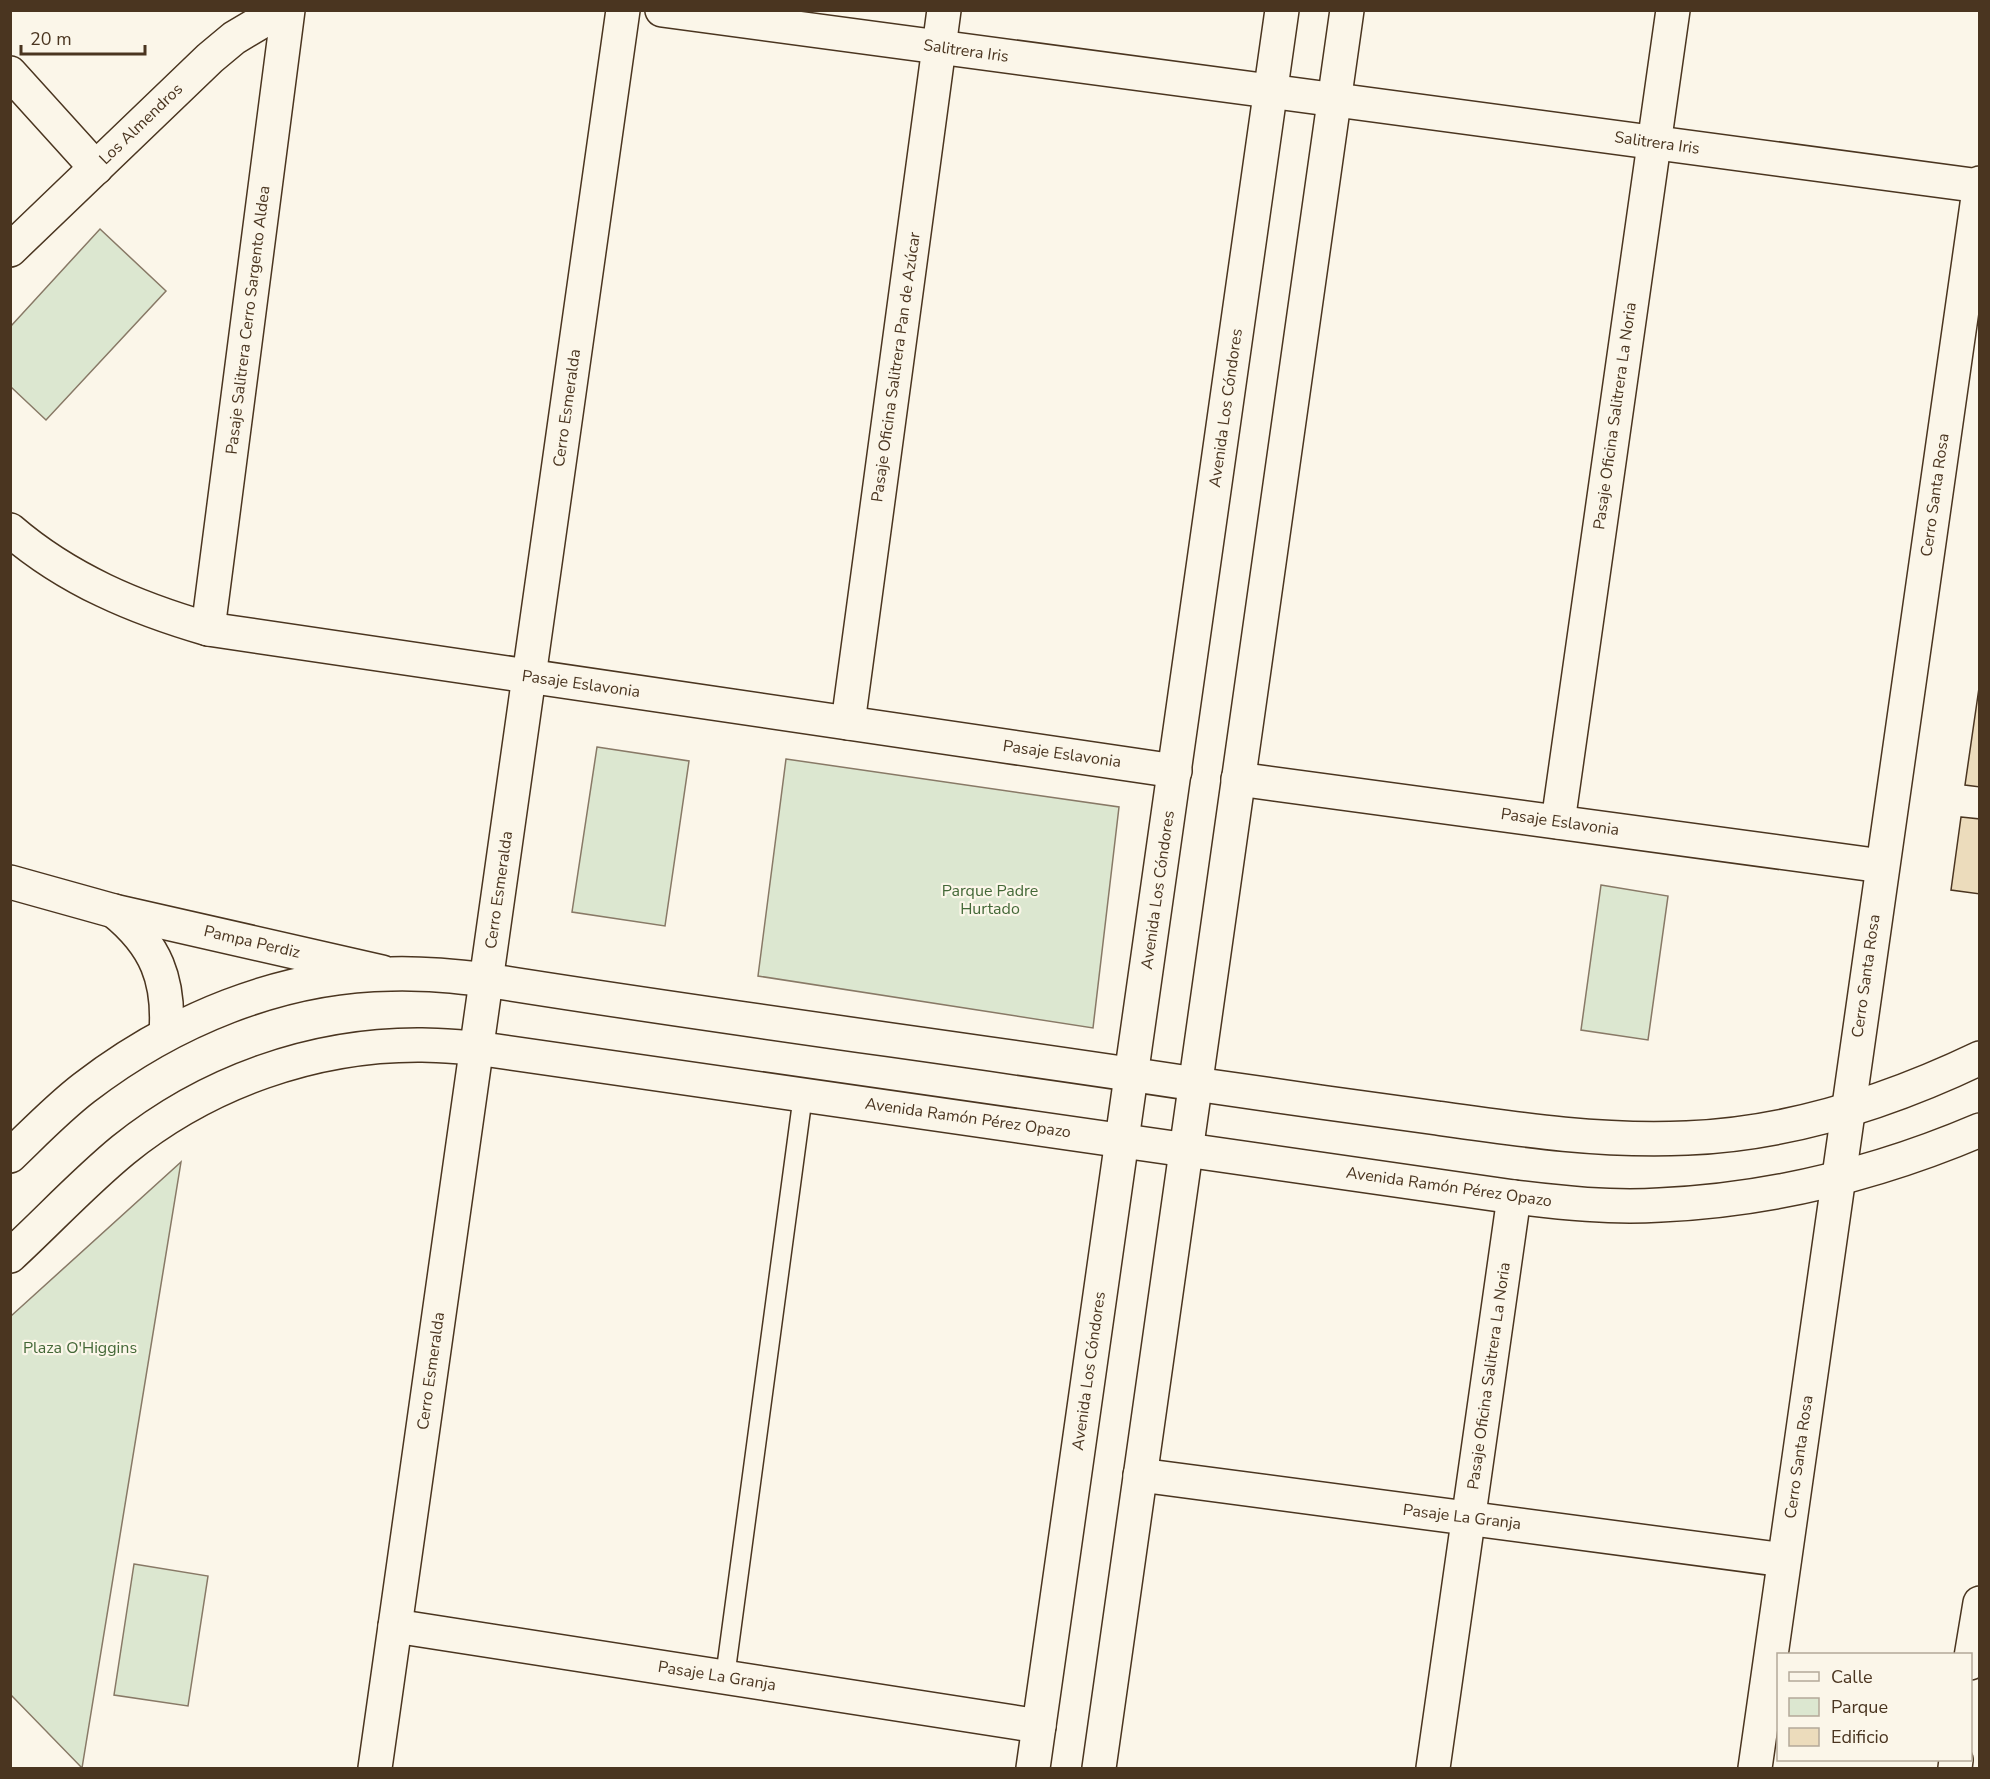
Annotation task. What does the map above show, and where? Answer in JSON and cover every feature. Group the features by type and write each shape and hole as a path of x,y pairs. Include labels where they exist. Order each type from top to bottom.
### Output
{"street":[{"name":"Los Almendros","path":"10,250 210,58 243,32 281,10"},
{"name":"Pasaje Salitrera Cerro Sargento Aldea","path":"208,629 288,10"},
{"name":"Cerro Esmeralda","path":"375,1768 623,10"},
{"name":"Salitrera Iris","path":"662,10 1270,92"},
{"name":"Pasaje Oficina Salitrera Pan de Azúcar","path":"848,723 944,10"},
{"name":"Avenida Los Cóndores","path":"1033,1768 1282,10"},
{"path":"1099,1768 1347,10"},
{"name":"Pasaje Oficina Salitrera La Noria","path":"1558,822 1673,10"},
{"path":"10,73 96,168"},
{"path":"1270,92 1334,100"},
{"name":"Salitrera Iris","path":"1334,100 1979,185"},
{"name":"Cerro Santa Rosa","path":"1755,1768 1846,1111 1979,185"},
{"name":"Pasaje Eslavonia","path":"10,530 64,569 109,594 158,615 208,629 1175,771"},
{"name":"Pasaje Eslavonia","path":"1238,779 1882,866"},
{"name":"Pampa Perdiz","path":"10,882 114,910 390,974"},
{"name":"Pampa Perdiz","path":"114,910 143,939 158,965 166,994 166,1034"},
{"path":"10,1156 82,1089 122,1060 166,1034 218,1010 274,991 332,979 390,974 438,974 486,980 1195,1084 1535,1132 1597,1138 1690,1138 1743,1133 1795,1124 1846,1111 1913,1088 1980,1058"},
{"name":"Avenida Ramón Pérez Opazo","path":"10,1256 123,1150 167,1119 214,1092 264,1071 316,1056 369,1047 422,1045 476,1048 1514,1197 1611,1206 1659,1206 1719,1201 1779,1191 1892,1163 1980,1130"},
{"name":"Pasaje Oficina Salitrera La Noria","path":"1433,1768 1514,1197"},
{"name":"Pasaje La Granja","path":"1140,1475 1784,1560"},
{"path":"1972,1656 1980,1603"},
{"name":"Pasaje La Granja","path":"395,1626 1039,1726"}],"lane":[{"path":"725,1677 803,1095"}],"green space":[{"path":"100,229 166,291 46,420 11,387 11,326"},
{"path":"597,747 689,761 665,926 572,912"},
{"name":"Parque Padre Hurtado","path":"786,759 1119,807 1093,1028 758,976"},
{"path":"1601,885 1668,896 1648,1040 1581,1030"},
{"name":"Plaza O'Higgins","path":"181,1162 82,1768 11,1695 11,1316"},
{"path":"134,1564 208,1576 188,1706 114,1695"}],"building":[{"path":"1980,681 1980,787 1965,785"},
{"path":"1961,817 1980,819 1980,894 1951,890"}]}
